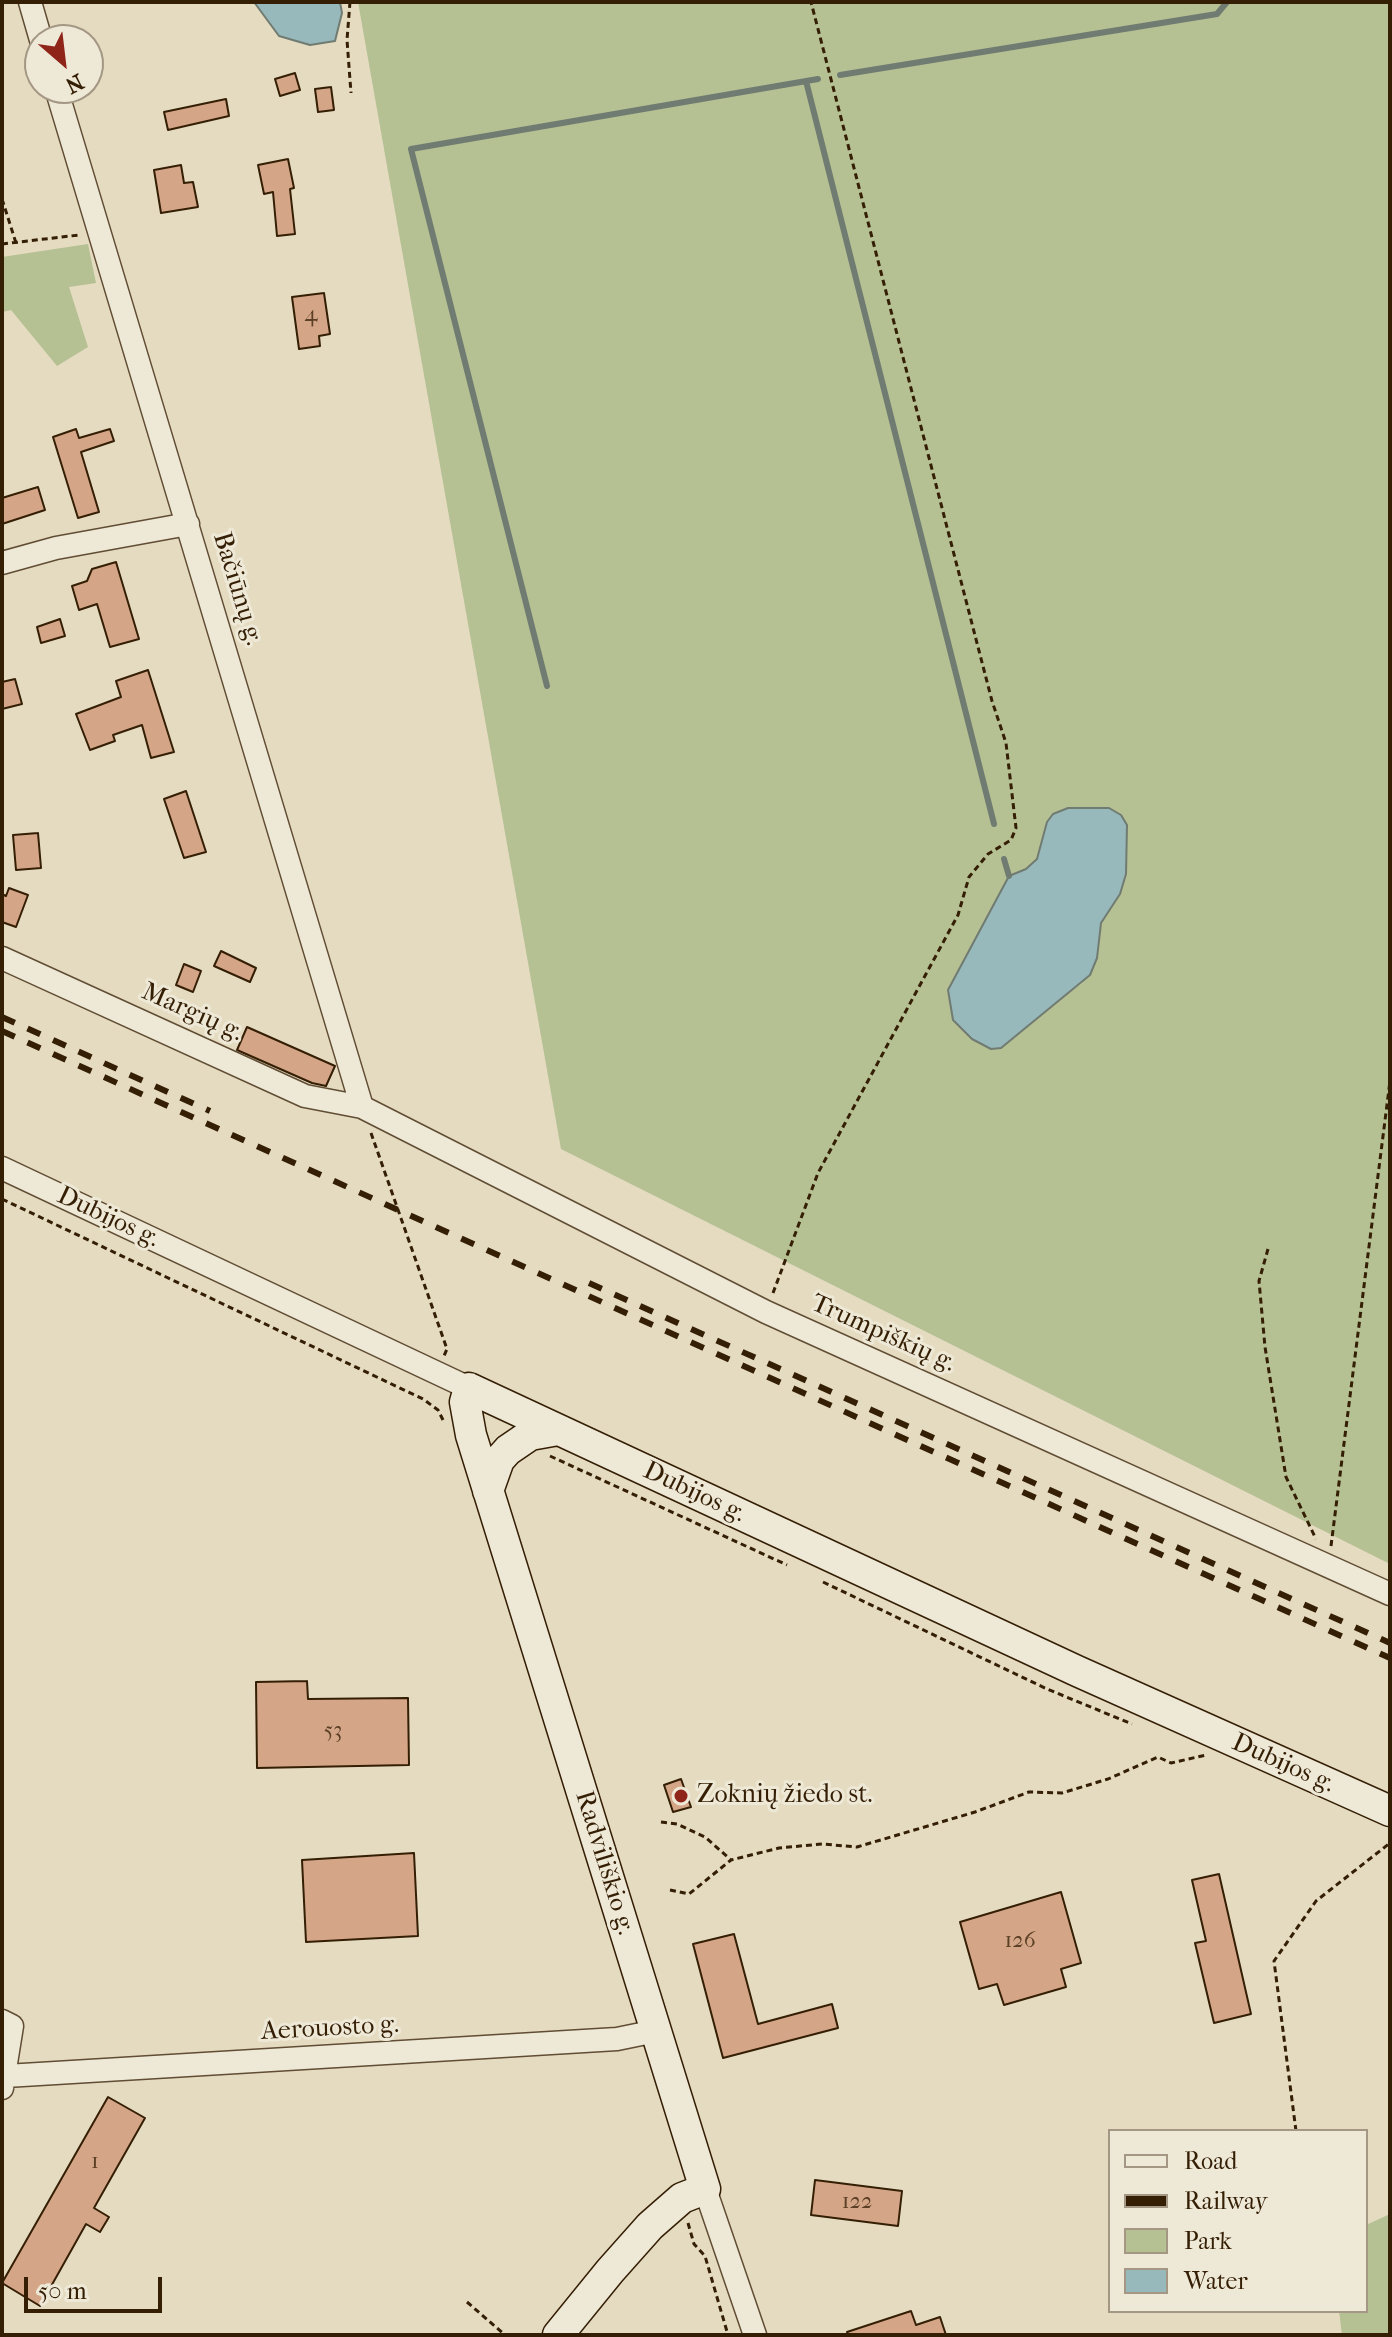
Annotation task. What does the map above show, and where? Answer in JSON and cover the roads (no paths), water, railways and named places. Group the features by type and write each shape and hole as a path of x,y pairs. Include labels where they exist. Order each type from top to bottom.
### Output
{"main road":[{"name":"Dubijos g.","path":"469,1388 1077,1671 1390,1811"},
{"name":"Radviliškio g.","path":"469,1388 465,1402 471,1435 656,2031 693,2193"},
{"path":"488,1491 499,1460 508,1450 530,1435 558,1430"},
{"path":"558,2335 650,2226 693,2193"}],"street":[{"path":"30,2 36,24"},
{"name":"Bačiūnų g.","path":"61,104 362,1107"},
{"path":"2,563 56,548 188,524"},
{"name":"Margių g.","path":"2,958 305,1096 362,1107"},
{"name":"Trumpiškių g.","path":"362,1107 766,1312 1390,1594"},
{"name":"Dubijos g.","path":"2,1168 469,1388"},
{"path":"4,2082 7,2024"},
{"name":"Aerouosto g.","path":"4,2082 617,2039 656,2031"},
{"name":"Radviliškio g.","path":"693,2193 755,2335"}],"water":[{"path":"254,2 340,2 342,13 335,41 310,45 279,36"},
{"path":"1068,808 1109,808 1121,815 1127,825 1126,874 1120,894 1101,923 1097,958 1090,975 1001,1048 991,1049 972,1039 953,1020 948,990 1009,876 1026,869 1037,859 1047,822 1053,814"}],"waterway":[{"path":"840,75 1217,14 1227,2"},
{"path":"547,686 411,149 818,79"},
{"path":"806,81 994,824"},
{"path":"1004,859 1009,876"}],"railway":[{"path":"2,1017 210,1111"},
{"path":"2,1031 1390,1658"},
{"path":"589,1283 1390,1643"}],"place":[{"name":"Zoknių žiedo st.","path":"681,1796"}]}
